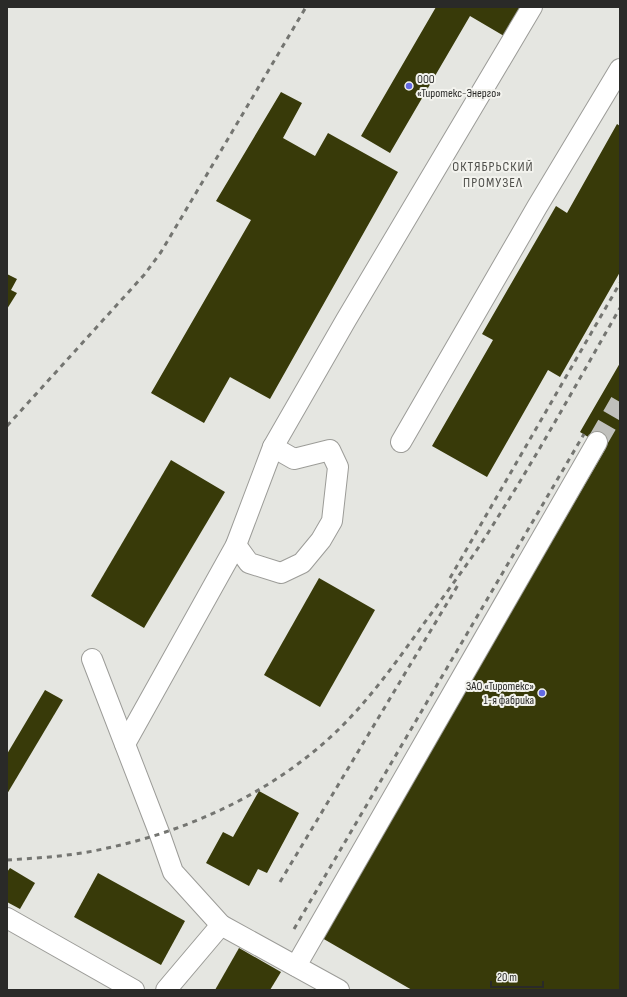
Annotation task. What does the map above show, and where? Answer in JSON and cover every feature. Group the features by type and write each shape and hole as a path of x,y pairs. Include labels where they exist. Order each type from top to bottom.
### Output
{"lane":[{"path":"125,744 236,545 273,447 346,320 532,7"},
{"path":"401,442 537,207 620,69"},
{"path":"296,966 597,442"},
{"path":"236,545 249,563 281,573 302,563 321,540 332,521 338,466 330,450 294,459 273,447"},
{"path":"92,659 173,872 221,925 339,990"},
{"path":"7,918 134,990"},
{"path":"166,990 221,925"}],"building":[{"name":"ООО «Тиротекс-Энерго»","path":"436,7 521,7 504,36 470,16 390,153 361,136"},
{"path":"281,92 302,103 283,138 315,156 328,133 398,172 270,399 230,377 204,423 151,393 251,220 216,201"},
{"path":"617,124 620,126 620,272 560,377 548,370 487,477 432,446 493,340 482,334 556,206 567,213"},
{"path":"7,274 17,279 11,290 17,293 7,309"},
{"name":"ЗАО «Тиротекс» 1-я фабрика","path":"620,363 620,990 412,990 322,938 606,448 580,432"},
{"path":"171,460 225,492 144,628 91,596"},
{"path":"319,578 375,610 320,707 264,675"},
{"path":"45,690 63,700 7,794 7,754"},
{"path":"259,791 299,813 267,873 258,869 249,886 206,863 223,832 233,837"},
{"path":"10,868 35,883 20,909 7,902 7,872"},
{"path":"98,873 185,921 161,965 74,917"},
{"path":"239,948 281,972 270,990 215,990"}],"tunnel":[{"path":"597,442 620,402"}],"railway":[{"path":"7,426 144,275 161,252 306,7"},
{"path":"450,578 620,283"},
{"path":"7,860 67,855 103,849 167,832 198,820 229,806 258,790 313,752 338,730 352,716 390,670 482,542 544,441 620,308"},
{"path":"294,929 584,434"},
{"path":"280,882 458,585"}],"place":[{"name":"ООО «Тиротекс-Энерго»","path":"409,86"},
{"name":"ЗАО «Тиротекс» 1-я фабрика","path":"542,693"}],"district":[{"name":"ОКТЯБРЬСКИЙ ПРОМУЗЕЛ","path":"493,174"}]}
